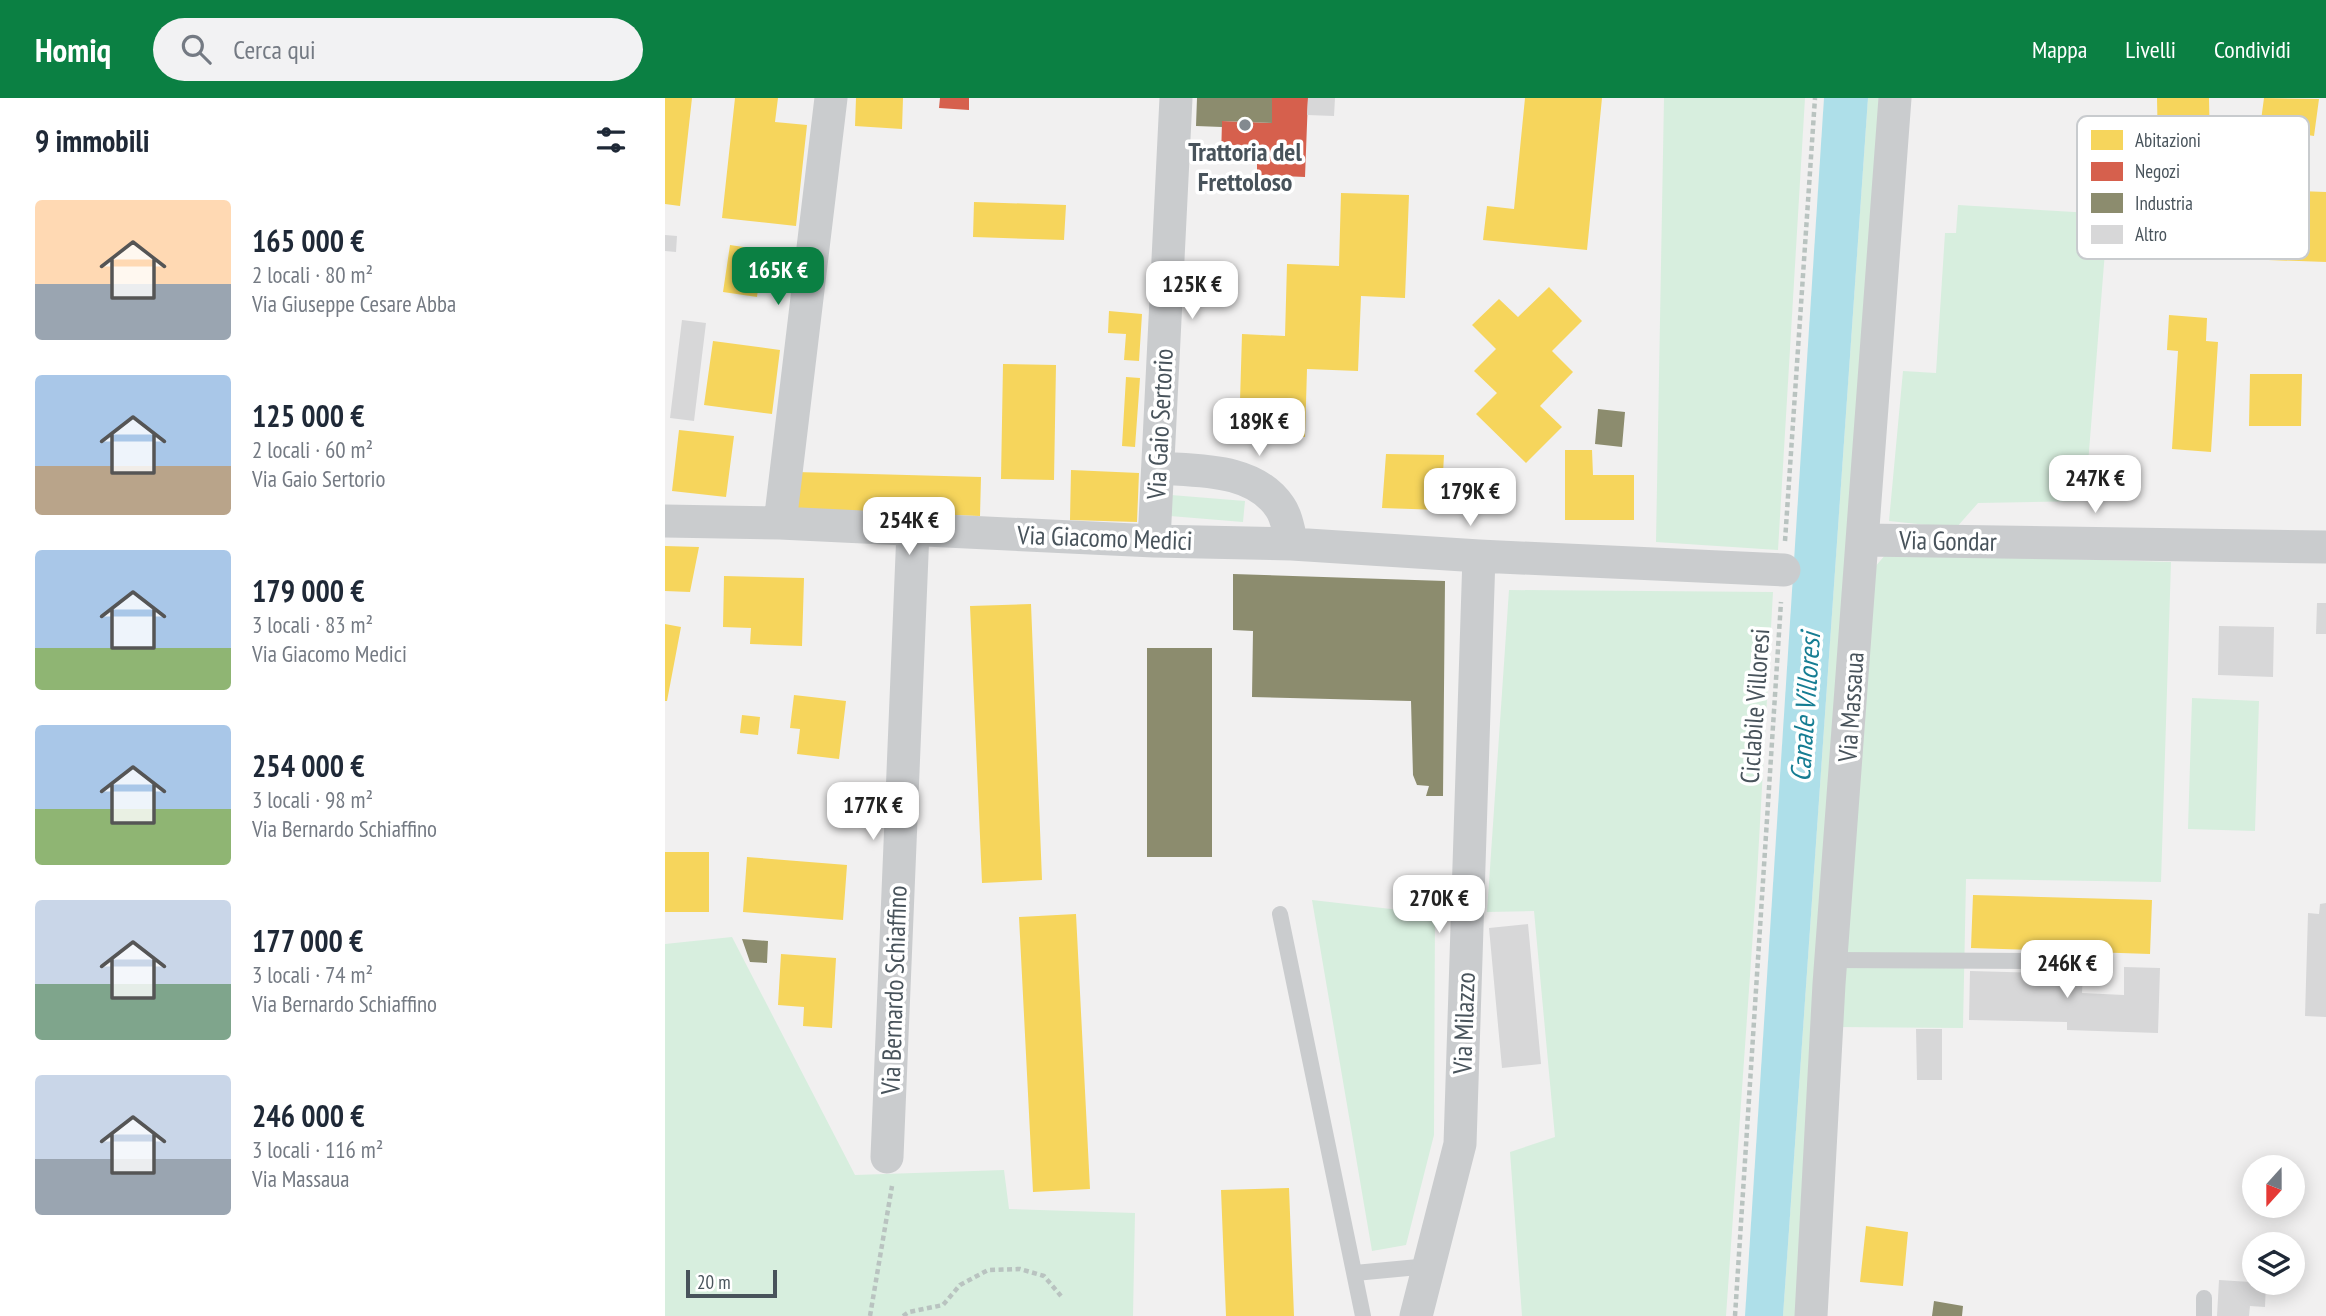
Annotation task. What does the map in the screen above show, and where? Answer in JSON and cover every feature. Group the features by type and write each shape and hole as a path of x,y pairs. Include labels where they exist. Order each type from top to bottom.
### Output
{"street":[{"path":"780,523 831,98"},
{"name":"Via Gaio Sertorio","path":"1154,541 1176,98"},
{"name":"Via Massaua","path":"1811,1316 1831,960 1895,98"},
{"path":"1158,468 1224,472 1262,489 1281,508 1292,544"},
{"name":"Via Giacomo Medici","path":"665,521 780,523 1154,541 1292,544 1479,556 1784,570"},
{"name":"Via Bernardo Schiaffino","path":"887,1157 913,531"},
{"name":"Via Gondar","path":"1864,540 2326,547"},
{"name":"Via Milazzo","path":"1416,1316 1460,1144 1479,556"}],"lane":[{"path":"1280,914 1363,1316"},
{"path":"1831,960 2054,961"},
{"path":"1355,1273 1429,1266"},
{"path":"2204,1298 2204,1316"}],"path":[{"name":"Ciclabile Villoresi","path":"1735,1316 1815,98"},
{"path":"870,1316 894,1174 887,1157"},
{"path":"903,1316 909,1312 943,1305 960,1285 988,1270 1020,1269 1045,1276 1061,1296"}],"green space":[{"path":"1664,98 1805,98 1778,550 1656,542"},
{"path":"1868,98 1879,98 1799,1316 1783,1316"},
{"path":"1958,205 2077,212 2077,259 2104,259 2085,501 1978,503 1956,528 1889,521 1903,371 1936,373 1945,233 1956,233"},
{"path":"1171,495 1245,501 1243,522 1170,516"},
{"path":"1886,554 2171,562 2161,882 1966,879 1963,1028 1838,1027 1869,574"},
{"path":"1509,590 1773,592 1757,876 1726,1316 1522,1316 1510,1152 1555,1137 1534,911 1487,912"},
{"path":"2192,698 2259,701 2255,831 2188,829"},
{"path":"1312,900 1435,914 1434,1135 1406,1245 1372,1251"},
{"path":"732,937 855,1175 1004,1170 1009,1209 1135,1213 1133,1316 665,1316 665,944"}],"water":[{"name":"Canale Villoresi","path":"1824,98 1868,98 1783,1316 1745,1316"}],"building: Abitazioni":[{"path":"665,98 692,98 680,206 665,204"},
{"path":"735,98 778,98 775,122 807,125 796,226 722,218"},
{"path":"856,98 903,98 902,129 855,126"},
{"path":"1525,98 1602,98 1587,250 1483,240 1487,206 1514,209"},
{"path":"2157,98 2209,98 2209,116 2157,116"},
{"path":"2264,98 2319,99 2314,136 2309,135 2309,116 2262,116"},
{"path":"2309,191 2326,192 2326,262 2241,259 2309,259"},
{"path":"1341,193 1409,195 1405,298 1361,296 1358,371 1307,369 1305,437 1239,435 1242,334 1285,336 1287,264 1339,266"},
{"path":"974,202 1066,205 1064,240 973,237"},
{"path":"730,245 778,252 774,276 760,274 757,297 723,292"},
{"path":"1549,287 1582,321 1552,351 1573,372 1540,406 1562,427 1526,463 1476,414 1497,393 1474,371 1496,349 1472,325 1499,299 1518,317"},
{"path":"1109,311 1142,314 1139,361 1124,360 1126,334 1108,333"},
{"path":"2169,315 2207,318 2206,341 2218,342 2211,452 2172,449 2178,351 2167,350"},
{"path":"713,341 780,350 772,414 704,405"},
{"path":"1003,364 1056,365 1054,480 1001,479"},
{"path":"2250,374 2302,374 2301,426 2249,426"},
{"path":"1126,377 1140,378 1135,447 1122,446"},
{"path":"679,430 734,436 726,497 672,491"},
{"path":"1565,450 1592,450 1593,475 1634,475 1634,520 1565,520"},
{"path":"1386,454 1444,455 1441,510 1382,508"},
{"path":"1071,470 1139,473 1137,522 1070,520"},
{"path":"796,472 981,477 980,516 795,510"},
{"path":"665,546 699,547 690,592 665,591"},
{"path":"724,576 804,578 802,646 750,644 751,628 723,627"},
{"path":"1031,604 1042,880 982,883 970,606"},
{"path":"665,624 681,627 667,701 665,701"},
{"path":"794,695 846,701 839,759 797,754 800,729 790,728"},
{"path":"742,715 760,717 758,735 740,733"},
{"path":"665,852 709,852 709,912 665,912"},
{"path":"747,857 847,865 843,920 743,912"},
{"path":"1973,895 2152,900 2150,954 1971,948"},
{"path":"1076,914 1090,1189 1033,1192 1019,917"},
{"path":"781,954 836,958 832,1028 803,1026 804,1007 778,1005"},
{"path":"1289,1188 1294,1316 1226,1316 1221,1190"},
{"path":"1866,1226 1908,1232 1903,1286 1860,1282"}],"building: Negozi":[{"path":"940,98 969,98 969,110 939,108"},
{"path":"1272,98 1308,98 1305,177 1257,175 1257,160 1221,159 1222,121 1272,123"}],"building: Industria":[{"path":"1197,98 1272,98 1272,123 1222,121 1222,127 1196,126"},
{"path":"1598,409 1625,412 1622,447 1595,444"},
{"path":"1233,574 1445,581 1443,796 1426,796 1429,786 1417,785 1413,775 1411,701 1252,697 1253,631 1233,630"},
{"path":"1147,648 1212,648 1212,857 1147,857"},
{"path":"742,939 768,941 767,963 750,962"},
{"path":"1934,1301 1963,1306 1962,1316 1932,1316"}],"building: Altro":[{"path":"1308,98 1335,98 1334,116 1307,115"},
{"path":"665,235 677,236 676,252 665,251"},
{"path":"682,320 706,323 694,421 670,418"},
{"path":"2317,603 2326,603 2326,634 2316,634"},
{"path":"2219,626 2274,627 2273,677 2218,675"},
{"path":"2326,903 2326,1017 2305,1016 2308,913 2319,914 2320,904"},
{"path":"1528,924 1541,1064 1502,1068 1489,928"},
{"path":"2124,967 2160,968 2158,1033 2067,1030 2067,1022 1969,1020 1970,971 2083,974 2082,993 2124,995"},
{"path":"1916,1029 1942,1029 1942,1080 1917,1080"},
{"path":"2219,1280 2242,1281 2242,1295 2266,1295 2265,1307 2250,1306 2249,1316 2217,1316"}],"place":[{"name":"Trattoria del Frettoloso","path":"1245,125"}]}
